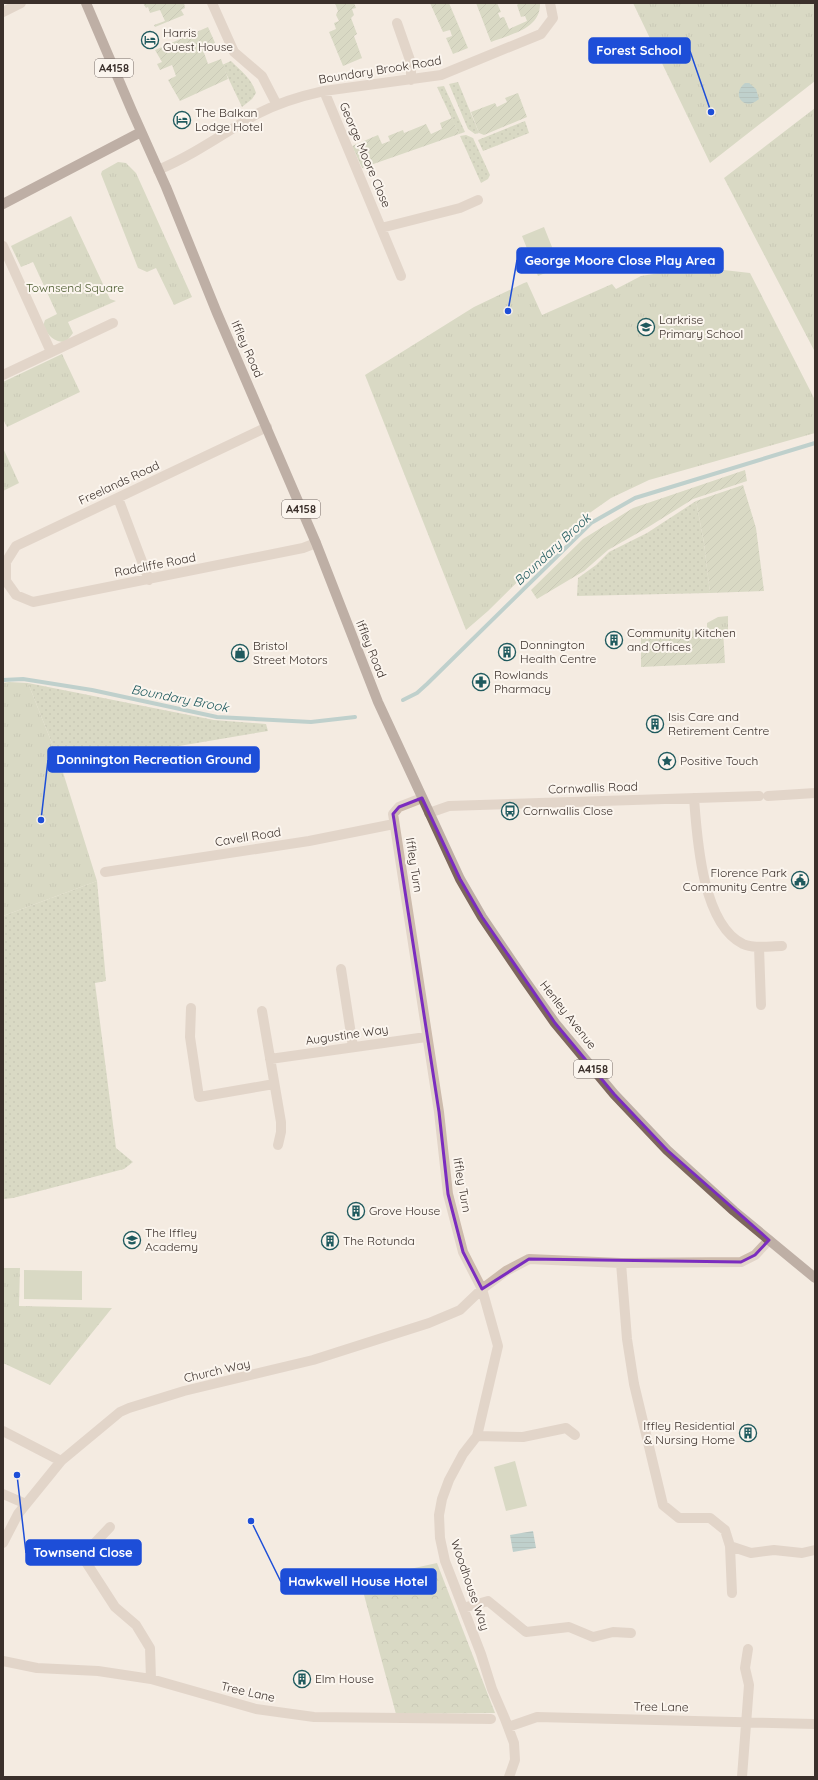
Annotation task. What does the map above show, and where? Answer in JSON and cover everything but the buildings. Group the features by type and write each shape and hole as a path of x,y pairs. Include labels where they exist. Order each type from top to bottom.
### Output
{"main road":[{"name":"Iffley Road","path":"86,3 158,170 211,300 316,543 381,707"},
{"path":"3,204 141,132"},
{"name":"Henley Avenue","path":"381,707 460,879 482,916 555,1022 614,1094 667,1150 734,1211 815,1278"}],"street":[{"path":"3,12 20,3"},
{"path":"212,3 234,52 262,76 277,104"},
{"name":"Boundary Brook Road","path":"158,170 181,161 277,104 307,94 441,75 541,34 553,18 550,3"},
{"path":"397,22 411,63 411,80"},
{"name":"George Moore Close","path":"324,91 401,276"},
{"name":"George Moore Close","path":"381,228 460,208 478,200"},
{"path":"3,246 51,352"},
{"path":"3,375 112,323"},
{"name":"Freelands Road","path":"6,581 6,562 16,546 266,427"},
{"path":"118,498 149,580"},
{"name":"Radcliffe Road","path":"6,581 16,595 33,602 303,548 316,543"},
{"name":"Cornwallis Road","path":"429,813 449,806 815,793"},
{"name":"Iffley Turn","path":"422,798 399,807 393,814 394,824 426,1037 439,1112 448,1194 463,1252 482,1289"},
{"path":"694,798 700,859 708,894 721,924 731,937 744,945 759,947 782,946"},
{"name":"Cavell Road","path":"105,872 309,841 394,824"},
{"path":"759,947 761,1005"},
{"path":"341,969 353,1047"},
{"path":"191,1008 190,1037 199,1097 274,1084"},
{"path":"262,1011 282,1132 278,1145"},
{"name":"Augustine Way","path":"270,1059 426,1037"},
{"path":"482,1289 506,1271 528,1259 621,1263 741,1262 755,1255 769,1240"},
{"path":"621,1263 627,1339 634,1384 663,1505 679,1518 710,1518 725,1530 730,1546 732,1593"},
{"name":"Woodhouse Way","path":"482,1289 498,1346 477,1436 463,1454 449,1480 442,1499 440,1538 445,1561 481,1654 492,1689 514,1743 514,1760 509,1777"},
{"name":"Church Way","path":"3,1543 18,1514 61,1460 120,1412 184,1391 313,1360 429,1322 460,1310 482,1289"},
{"path":"477,1436 523,1437 566,1428 575,1435"},
{"path":"3,1431 61,1460"},
{"path":"3,1494 26,1504"},
{"path":"110,1527 90,1547 84,1560 115,1607 136,1625 150,1648 151,1679"},
{"path":"730,1546 751,1553 774,1550 802,1553 815,1550"},
{"path":"462,1608 488,1601 526,1632 569,1628 593,1637 613,1632 631,1633"},
{"path":"742,1777 749,1685 745,1668 748,1649"},
{"name":"Tree Lane","path":"3,1661 37,1668 98,1671 151,1679 256,1709 314,1717 492,1719"},
{"name":"Tree Lane","path":"508,1727 537,1717 815,1724"}],"highlighted area":[{"path":"422,798 460,879 482,917 555,1023 614,1094 667,1150 769,1240 755,1255 741,1262 529,1259 482,1289 463,1252 448,1194 439,1112 393,814 399,807"}],"green space":[{"path":"143,3 184,3 185,8 181,10 184,15 155,27 154,25 165,21 160,10 150,13 148,7 146,8"},
{"path":"335,3 354,3 356,8 352,9 354,15 351,18 357,34 354,36 362,58 343,66 329,32 336,29 334,23 339,21 336,15 338,11"},
{"path":"430,3 449,3 468,48 453,54 446,38 452,36 450,30 443,32"},
{"path":"476,3 497,3 501,12 498,13 500,18 504,17 509,29 527,21 525,16 521,17 517,5 519,3 540,3 539,12 536,19 530,25 516,33 491,42"},
{"path":"633,3 815,3 815,81 710,163"},
{"path":"208,27 216,45 203,50 208,64 221,59 228,79 180,101 168,80 176,76 172,65 160,70 157,64 162,62 155,50"},
{"path":"231,61 249,79 256,93 252,99 242,107 222,65"},
{"path":"458,82 479,133 475,134 468,129 449,84"},
{"path":"444,86 465,132 459,134 437,87"},
{"path":"518,93 527,117 484,135 479,133 471,112 495,103 497,107 507,102 505,98"},
{"path":"815,108 815,352 724,178"},
{"path":"452,118 459,134 362,168 352,146 378,135 382,144 390,141 388,136 403,130 404,133 426,124 431,134 442,129 440,123"},
{"path":"525,121 529,133 483,151 478,140"},
{"path":"466,135 473,138 490,175 488,179 481,183 460,136"},
{"path":"118,162 126,163 136,173 192,297 174,305 156,268 147,272 138,268 101,174 102,171"},
{"name":"Townsend Square","path":"71,216 110,299 116,301 68,322 73,333 66,342 62,342 52,338 43,326 45,320 57,314 33,262 21,267 11,246"},
{"path":"544,227 560,267 538,276 522,236"},
{"name":"Larkrise Primary School","path":"706,268 750,273 815,400 815,433 649,480 611,498 581,519 488,611 466,630 365,375 474,307 527,282 542,315 612,284 616,289 641,276 678,270"},
{"path":"62,354 80,392 7,427 3,419 3,382"},
{"path":"3,448 19,483 3,491"},
{"path":"745,470 747,481 693,499 608,550 584,571 537,599 531,590 583,539 633,508"},
{"path":"743,485 756,528 764,591 710,593 704,543 696,501"},
{"path":"696,501 704,543 710,593 577,596 578,578 596,565 609,552 647,533"},
{"path":"728,616 728,630 707,631 707,623 718,617"},
{"path":"723,630 725,663 641,667 641,632"},
{"path":"3,683 28,683 61,766 97,881 3,916"},
{"path":"28,683 214,720 266,724 268,731 61,766"},
{"path":"97,881 106,981 95,983 116,1148 133,1162 124,1169 13,1198 3,1199 3,916"},
{"path":"3,1268 20,1268 19,1306 112,1308 50,1385 3,1363"},
{"path":"24,1270 82,1271 82,1300 24,1299"},
{"path":"515,1461 527,1506 506,1511 494,1467"},
{"path":"437,1563 495,1713 396,1714 360,1580"}],"water":[{"path":"745,83 749,83 756,89 759,99 754,103 744,103 739,97 739,92"},
{"path":"533,1531 536,1548 513,1552 510,1535"}],"waterway":[{"name":"Boundary Brook","path":"403,700 417,693 427,684 591,523 635,498 815,443"},
{"name":"Boundary Brook","path":"3,680 23,679 92,690 217,717 311,722 355,717"}],"place":[{"name":"Harris Guest House","path":"150,40"},
{"name":"Forest School","path":"711,112"},
{"name":"The Balkan Lodge Hotel","path":"182,120"},
{"name":"George Moore Close Play Area","path":"508,311"},
{"name":"Larkrise Primary School","path":"646,327"},
{"name":"Community Kitchen and Offices","path":"614,640"},
{"name":"Donnington Health Centre","path":"507,652"},
{"name":"Bristol Street Motors","path":"240,653"},
{"name":"Rowlands Pharmacy","path":"481,682"},
{"name":"Isis Care and Retirement Centre","path":"655,724"},
{"name":"Positive Touch","path":"667,761"},
{"name":"Cornwallis Close","path":"510,811"},
{"name":"Donnington Recreation Ground","path":"41,820"},
{"name":"Florence Park Community Centre","path":"800,880"},
{"name":"Grove House","path":"356,1211"},
{"name":"The Iffley Academy","path":"132,1240"},
{"name":"The Rotunda","path":"330,1241"},
{"name":"Iffley Residential & Nursing Home","path":"748,1433"},
{"name":"Townsend Close","path":"17,1475"},
{"name":"Hawkwell House Hotel","path":"251,1521"},
{"name":"Elm House","path":"302,1679"}]}
